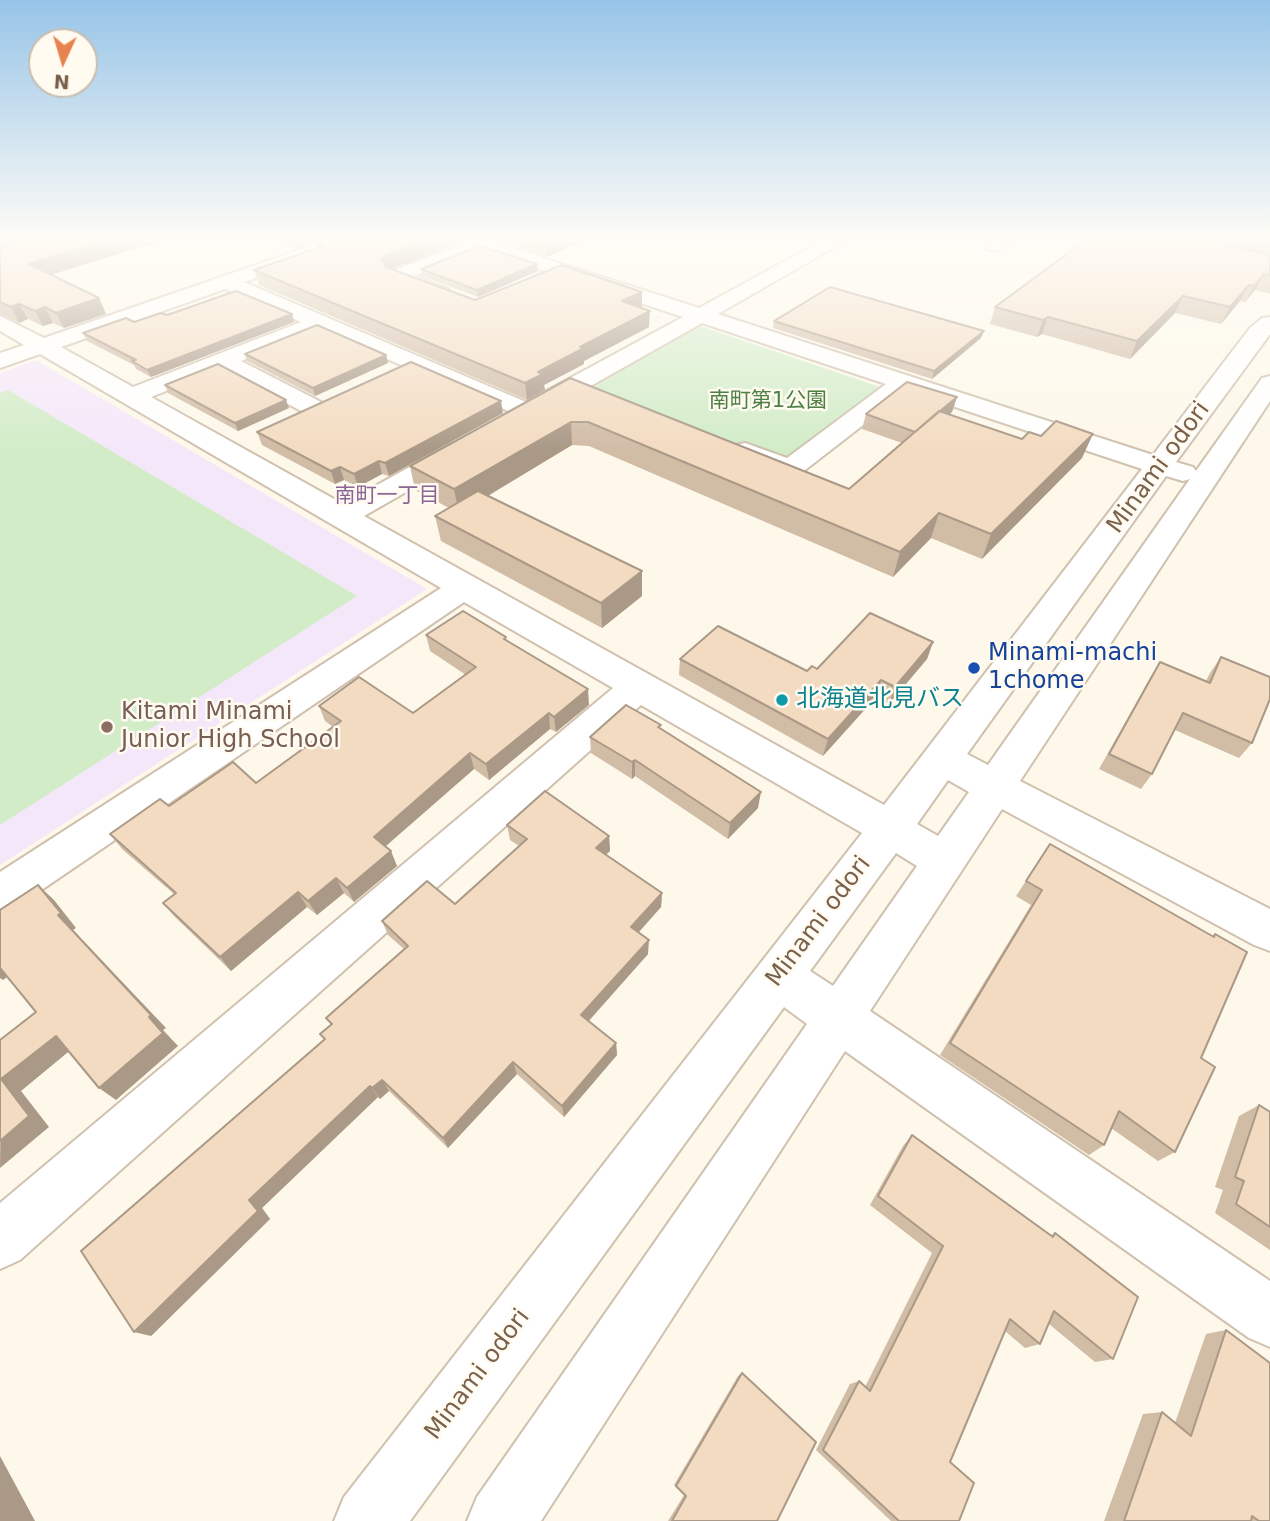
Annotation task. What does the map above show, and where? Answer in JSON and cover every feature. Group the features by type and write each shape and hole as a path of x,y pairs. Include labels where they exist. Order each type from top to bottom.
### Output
{"street":[{"path":"0,361 152,308"},
{"path":"287,308 527,412"},
{"path":"675,308 1203,480"},
{"path":"504,425 715,308"},
{"path":"0,321 133,397 236,444 343,516 946,861"},
{"path":"133,397 320,322"},
{"name":"Minami odori","path":"368,1521 942,759 1258,333 1270,323"},
{"path":"222,361 303,413 339,397"},
{"path":"388,374 413,363"},
{"path":"726,444 790,468 903,382"},
{"name":"Minami odori","path":"501,1521 1270,383"},
{"path":"572,386 598,396"},
{"path":"343,516 481,438"},
{"path":"0,895 464,587"},
{"path":"0,1240 638,687"},
{"path":"942,759 1270,931"},
{"path":"778,976 1270,1317"}],"shaded area":[{"name":"Kitami Minami Junior High School","path":"36,360 427,589 0,865 0,373"}],"green space":[{"name":"南町第1公園","path":"700,326 883,388 784,461 592,388"},
{"name":"Kitami Minami Junior High School","path":"8,390 357,596 0,825 0,393"}],"building":[{"path":"47,308 70,308 56,313"},
{"path":"187,308 277,308 292,314 147,370 132,361 136,360 83,333 126,318 134,322 161,313 167,315"},
{"path":"345,308 642,308 650,311 580,347 584,348 538,372 543,374 525,383"},
{"path":"795,308 903,308 984,331 934,371 774,321"},
{"path":"999,308 1171,308 1137,341 1048,317 1043,320"},
{"path":"317,325 386,355 313,388 245,354"},
{"path":"411,362 501,401 385,463 379,461 354,474 340,467 331,471 257,432"},
{"path":"218,364 286,400 235,423 165,385"},
{"path":"570,378 849,489 939,411 1022,439 1029,432 1041,436 1056,421 1093,434 991,534 939,513 900,552 588,422 571,422 454,489 410,466"},
{"path":"907,382 957,397 915,432 866,414"},
{"path":"478,491 642,571 601,603 435,516"},
{"path":"463,611 588,689 554,717 549,713 486,764 470,753 374,837 391,851 347,888 336,878 308,901 298,892 220,957 163,903 176,893 110,834 160,799 169,806 233,762 256,783 341,721 319,706 359,677 413,713 476,667 426,635"},
{"path":"870,613 933,642 895,687 881,680 828,739 680,659 718,626 807,671 812,666 817,669"},
{"path":"1221,657 1270,677 1270,699 1252,743 1183,713 1152,774 1109,754 1160,662 1210,683"},
{"path":"626,705 661,725 658,727 761,792 730,823 635,760 632,762 590,737"},
{"path":"545,791 609,836 596,848 662,893 631,927 649,940 581,1015 616,1043 562,1106 513,1062 443,1138 382,1080 372,1088 370,1086 249,1200 258,1211 134,1332 81,1251 325,1039 320,1034 332,1024 326,1018 408,946 382,921 427,881 455,904 527,839 507,825"},
{"path":"1050,844 1214,937 1215,934 1247,952 1201,1058 1215,1067 1175,1152 1119,1111 1104,1145 950,1043 1042,890 1026,881"},
{"path":"38,885 61,913 58,915 151,1015 149,1017 163,1033 99,1088 56,1036 1,1079 29,1116 0,1141 0,1040 36,1012 0,968 0,910"},
{"path":"1259,1105 1270,1112 1270,1227 1236,1204 1244,1181 1235,1177"},
{"path":"912,1135 1053,1237 1055,1233 1138,1297 1113,1359 1054,1311 1040,1344 1010,1319 950,1462 974,1483 959,1521 899,1521 823,1450 859,1381 870,1391 943,1246 878,1196"},
{"path":"1226,1330 1270,1363 1270,1521 1259,1521 1252,1516 1251,1521 1124,1521 1162,1412 1191,1436"},
{"path":"742,1373 816,1442 777,1521 672,1521 686,1496 676,1486"}],"place":[{"name":"Minami-machi 1chome","path":"974,668"},
{"name":"北海道北見バス","path":"782,700"},
{"name":"Kitami Minami Junior High School","path":"107,727"}],"district":[{"name":"南町一丁目","path":"387,497"}]}
